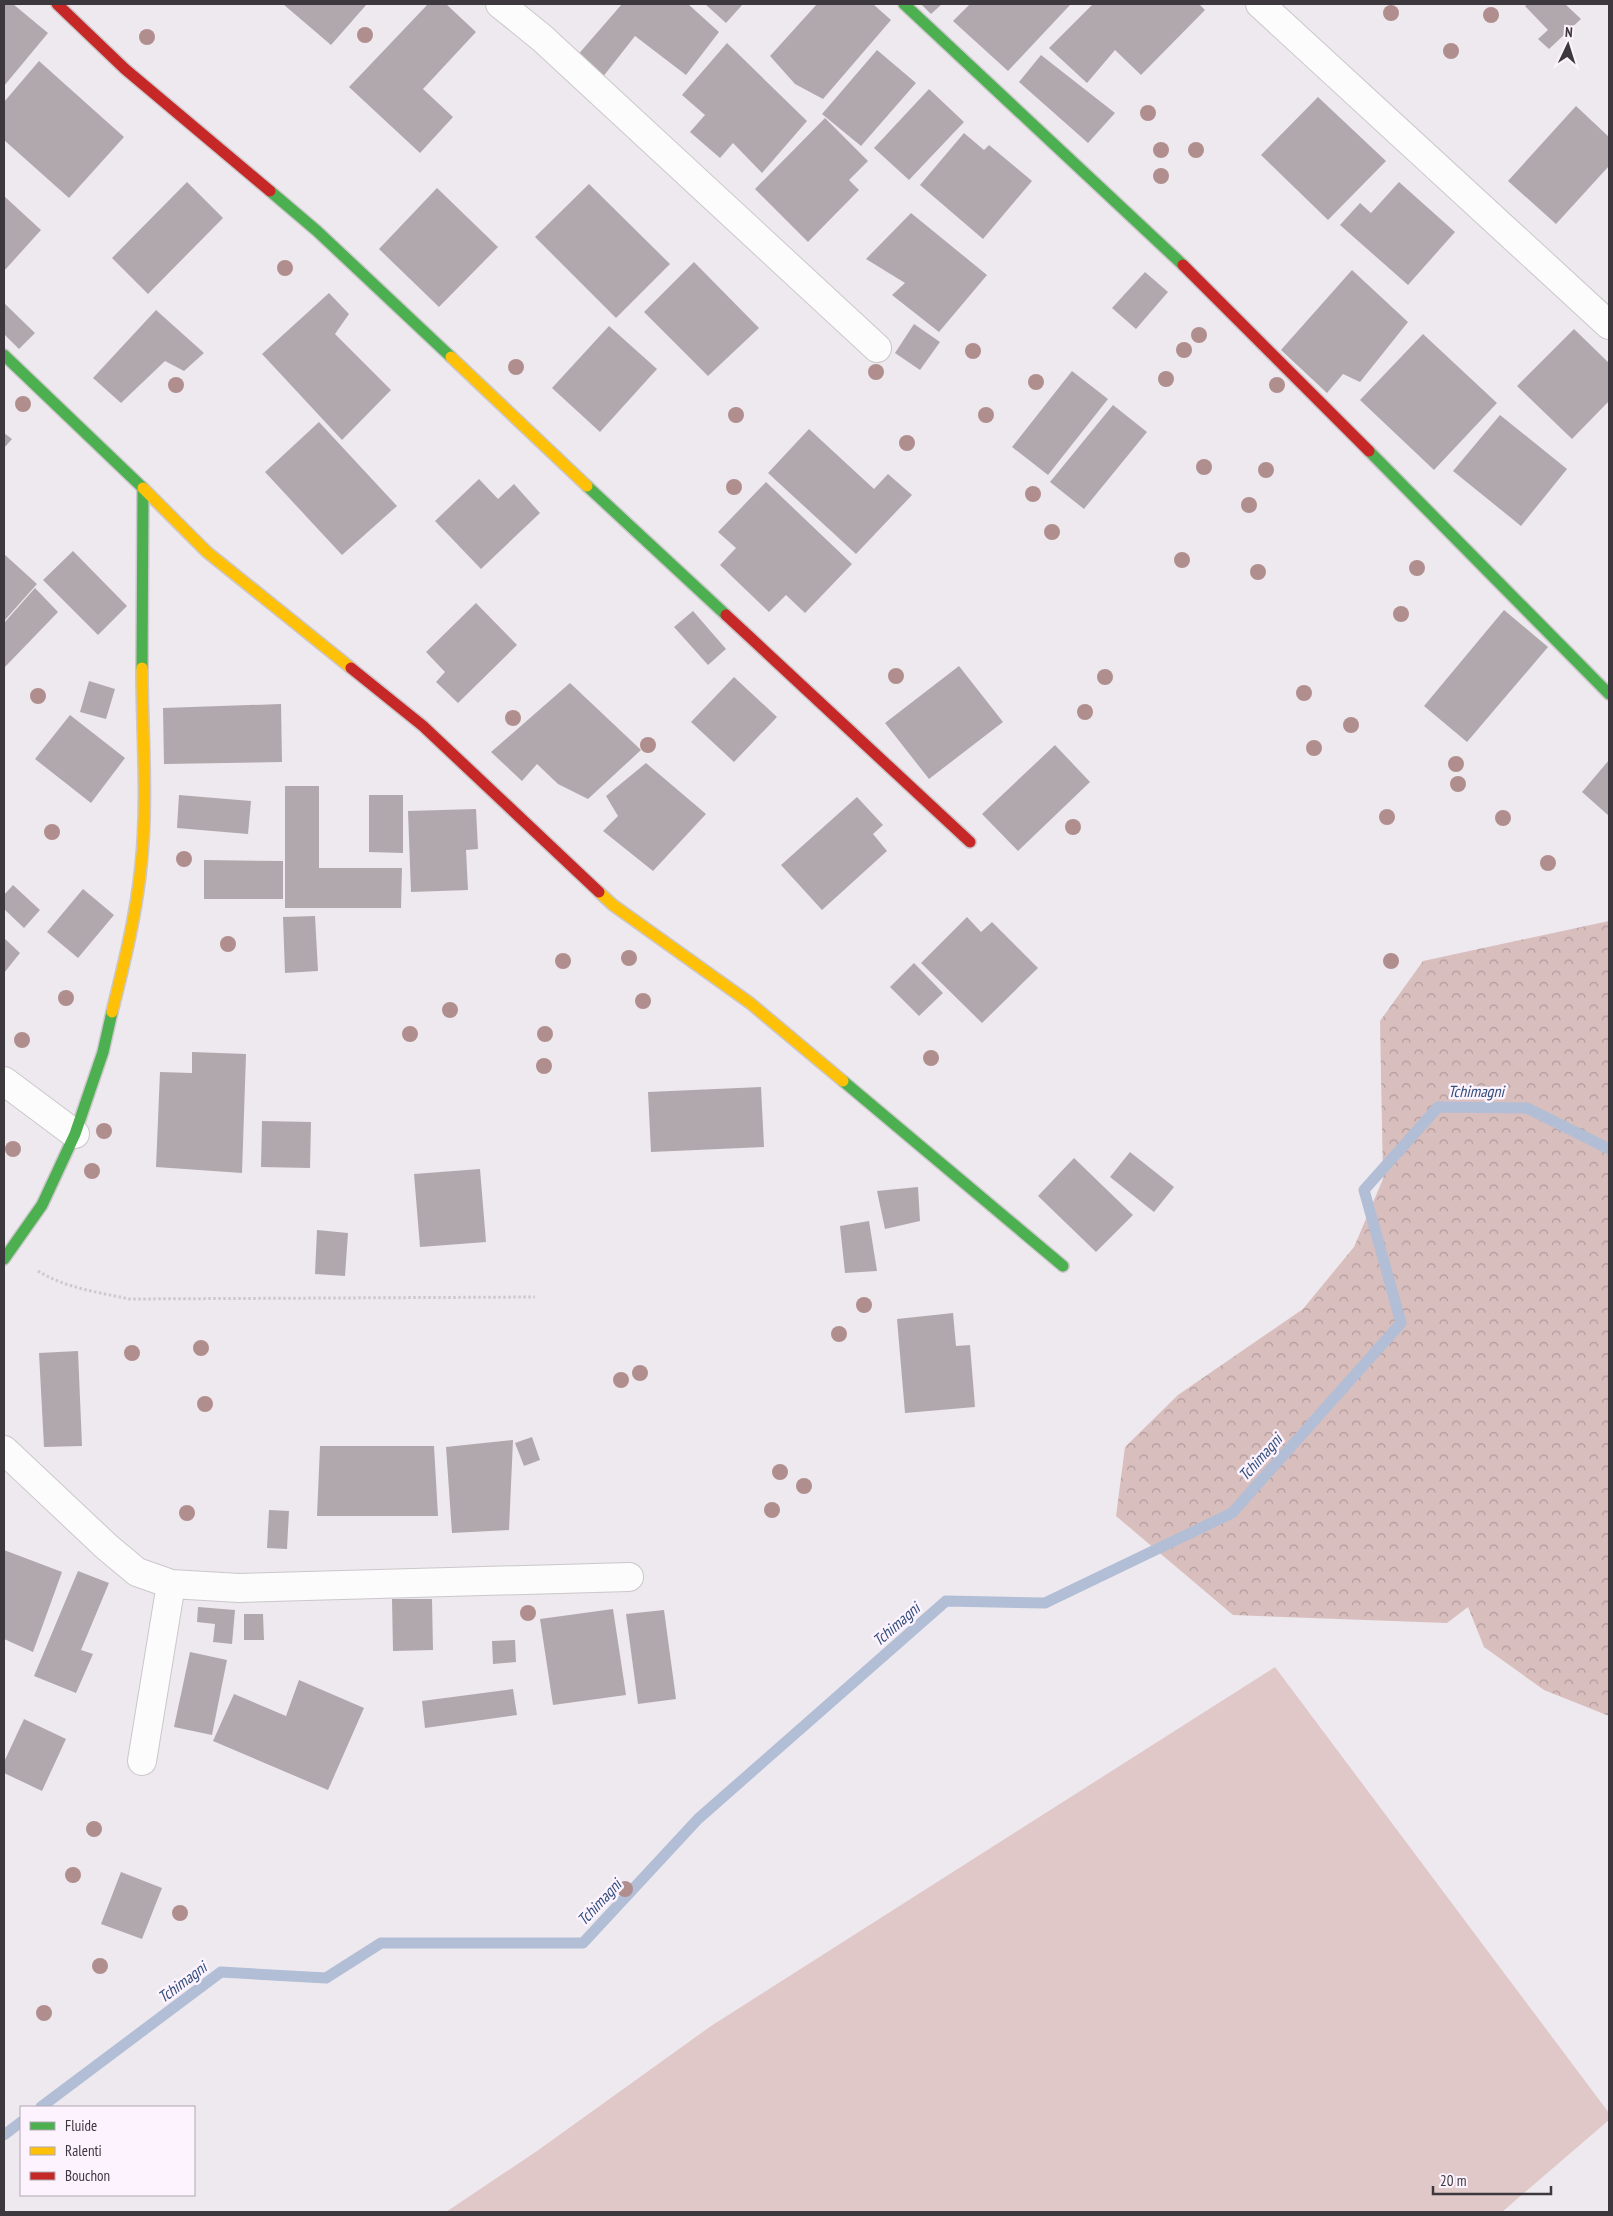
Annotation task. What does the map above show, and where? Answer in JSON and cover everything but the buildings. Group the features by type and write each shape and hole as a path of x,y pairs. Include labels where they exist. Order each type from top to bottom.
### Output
{"street":[{"path":"57,4 126,70 317,231 970,842"},
{"path":"500,4 542,38 877,348"},
{"path":"904,4 1216,296 1609,694"},
{"path":"1260,4 1609,325"},
{"path":"4,355 143,488 206,552 423,726 613,904 750,1003 1063,1266"},
{"path":"7,1256 42,1205 75,1134 107,1033 128,947 141,866 145,772 142,697 143,488"},
{"path":"4,1081 75,1134"},
{"path":"4,1450 136,1572 171,1584 239,1588 629,1576"},
{"path":"142,1761 171,1584"}],"path":[{"path":"7,1256 49,1278 78,1288 129,1299 536,1297"}],"shaded area":[{"path":"1275,1667 1609,2113 1609,2120 1502,2212 446,2212 537,2151 711,2026"}],"green space":[{"path":"1609,921 1609,1716 1544,1690 1484,1647 1468,1607 1447,1623 1233,1615 1116,1516 1125,1447 1178,1395 1303,1309 1354,1247 1383,1179 1380,1021 1423,961"}],"waterway":[{"name":"Tchimagni","path":"42,2106 221,1972 326,1978 381,1943 583,1943 698,1819 946,1601 1045,1603 1232,1513 1401,1323 1364,1190 1438,1107 1527,1108 1609,1149"},
{"name":"Tchimagni","path":"4,2135 20,2123"}],"traffic: fast":[{"path":"904,4 1183,265"},
{"path":"270,191 317,231 451,357"},
{"path":"4,355 143,488 142,668"},
{"path":"1369,451 1609,694"},
{"path":"587,486 726,615"},
{"path":"4,1259 42,1205 75,1134 103,1052 112,1012"},
{"path":"843,1081 1063,1266"}],"traffic: slow":[{"path":"451,357 587,486"},
{"path":"143,488 207,552 351,668"},
{"path":"112,1012 133,922 141,866 144,816 142,668"},
{"path":"599,892 613,905 750,1003 843,1081"}],"traffic: jam":[{"path":"57,4 125,69 270,191"},
{"path":"1183,265 1369,451"},
{"path":"726,615 970,842"},
{"path":"351,668 423,726 599,892"}]}
